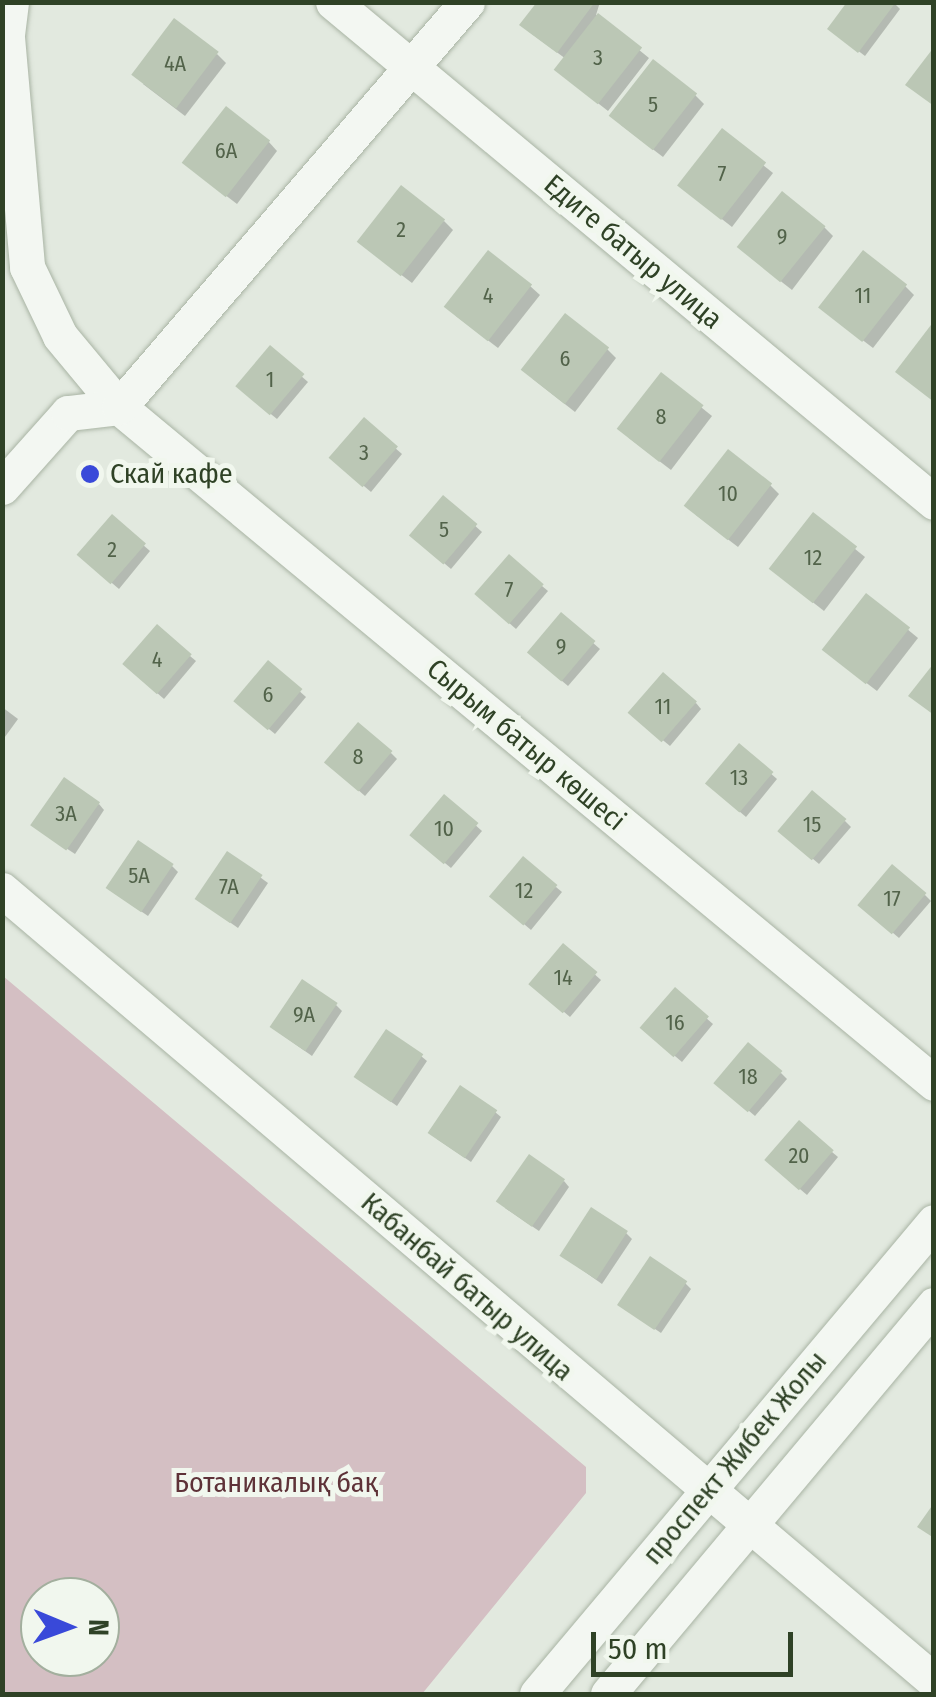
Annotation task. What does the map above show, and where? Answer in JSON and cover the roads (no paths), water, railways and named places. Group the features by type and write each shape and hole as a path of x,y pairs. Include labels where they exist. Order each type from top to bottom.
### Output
{"street":[{"name":"Сырым батыр көшесі","path":"11,2 7,37 27,267 60,336 119,408 934,1082"},
{"name":"Едиге батыр улица","path":"333,2 934,502"},
{"path":"2,487 68,413 119,408 466,2"},
{"name":"Кабанбай батыр улица","path":"2,890 748,1529 934,1681"},
{"name":"проспект Жибек Жолы","path":"537,1694 934,1222"},
{"name":"проспект Жибек Жолы","path":"608,1694 934,1305"}],"place":[{"name":"Скай кафе","path":"90,474"}],"park label":[{"name":"Ботаникалық бақ","path":"276,1483"}]}
